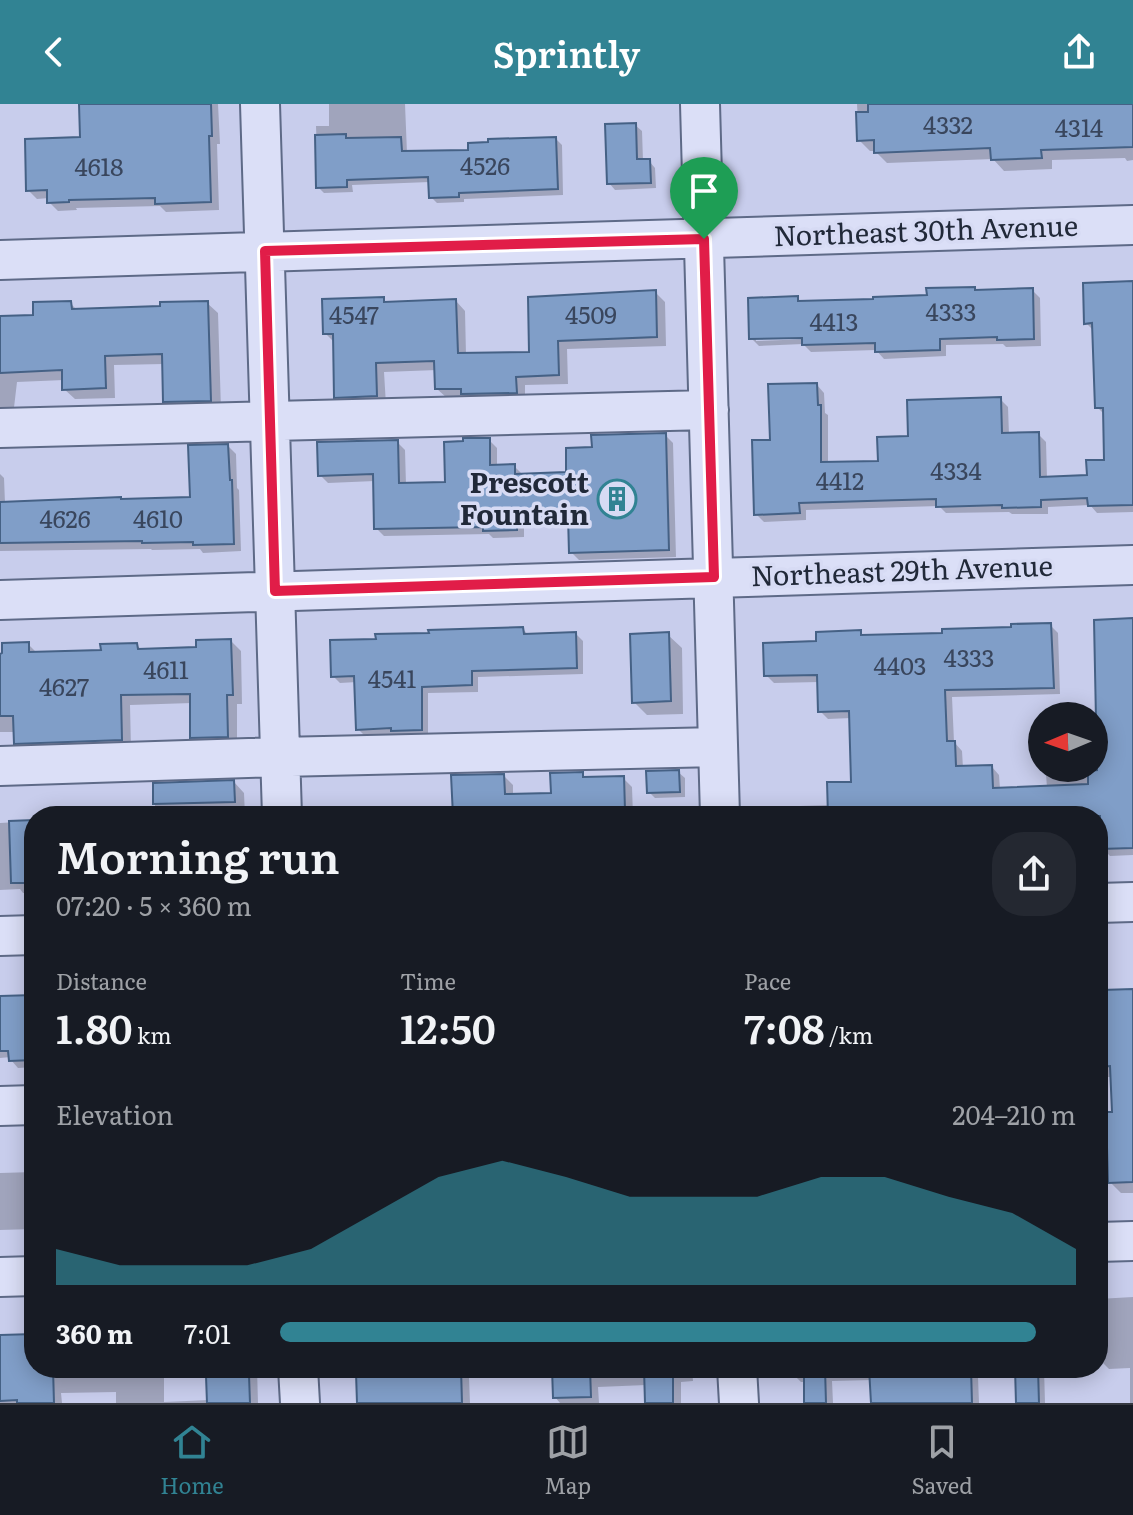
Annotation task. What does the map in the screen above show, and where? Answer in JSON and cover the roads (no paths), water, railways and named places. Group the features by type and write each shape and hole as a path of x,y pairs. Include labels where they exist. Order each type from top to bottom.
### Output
{"street":[{"path":"260,104 282,806"},
{"path":"700,104 720,806"},
{"name":"Northeast 30th Avenue","path":"0,260 1133,225"},
{"path":"0,428 709,410"},
{"name":"Northeast 29th Avenue","path":"0,600 1133,565"},
{"path":"0,766 718,747"},
{"path":"1108,903 1133,902"},
{"path":"0,936 24,935"},
{"path":"0,1106 24,1105"},
{"path":"1108,1242 1133,1241"},
{"path":"0,1277 24,1276"},
{"path":"299,1378 300,1403"},
{"path":"738,1378 739,1403"}],"place":[{"name":"Prescott Fountain","path":"617,499"}]}
